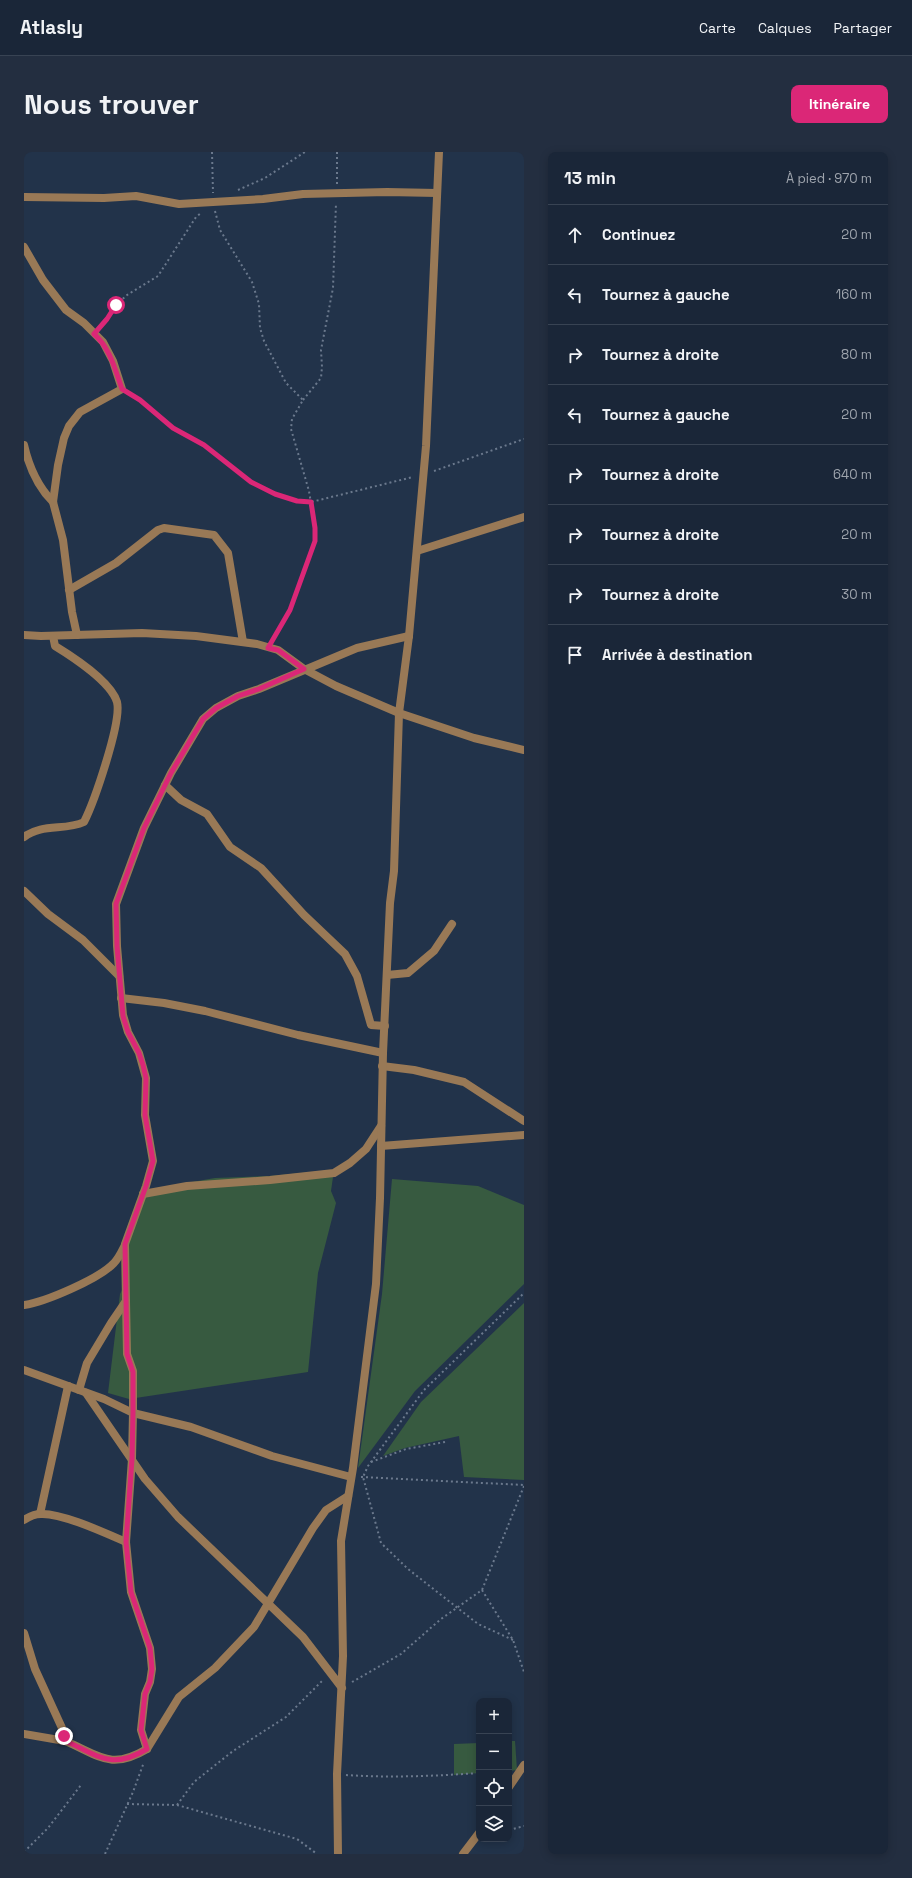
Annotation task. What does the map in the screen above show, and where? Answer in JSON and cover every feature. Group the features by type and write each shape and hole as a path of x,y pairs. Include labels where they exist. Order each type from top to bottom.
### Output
{"street":[{"path":"338,1854 337,1774 343,1656 341,1540 351,1477 376,1284 382,1066 394,871 399,713 409,636 424,474 439,152"},
{"path":"24,197 104,198 136,196 179,204 263,199 303,194 437,193"},
{"path":"24,248 43,280 66,310 103,342 113,361 122,389 80,412 69,426 64,438 58,465 53,502 63,540 69,590 77,635"},
{"path":"24,445 34,478 41,490 53,502"},
{"path":"417,552 524,517"},
{"path":"69,590 116,563 158,530 164,528 214,535 228,554 243,642"},
{"path":"24,635 53,636 149,634 196,636 243,642 278,650 304,669 336,686 399,713 474,738 524,750"},
{"path":"24,836 39,829 75,826 84,822 91,808 115,727 117,703 110,689 84,664 55,646 53,636"},
{"path":"24,1305 54,1296 97,1275 114,1263 125,1244 146,1186 153,1161 145,1115 146,1078 139,1053 128,1032 123,1016 119,976 116,904 144,828 165,785 203,719 216,708 238,696 259,689 357,648 409,636"},
{"path":"165,785 181,800 207,814 230,847 261,868 304,915 345,954 357,976 371,1024 385,1026"},
{"path":"24,891 48,914 83,940 119,976"},
{"path":"387,975 408,973 434,951 452,924"},
{"path":"121,998 164,1003 205,1011 298,1035 383,1053"},
{"path":"382,1066 414,1070 464,1082 524,1121"},
{"path":"143,1194 186,1186 270,1180 334,1173 350,1164 366,1149 381,1126"},
{"path":"380,1146 524,1135"},
{"path":"125,1244 127,1354 133,1372 132,1459 126,1542 131,1592 150,1648 152,1669 150,1682 145,1694 141,1730 147,1749"},
{"path":"126,1301 111,1322 88,1363 82,1391 145,1479 178,1517 303,1637 342,1688"},
{"path":"24,1370 104,1399 133,1413 191,1428 272,1456 351,1477"},
{"path":"40,1514 68,1386"},
{"path":"24,1734 65,1741 97,1757 110,1760 120,1760 138,1754 147,1749 179,1697 215,1668 254,1627 269,1605 313,1528 326,1510 348,1496"},
{"path":"24,1520 31,1515 51,1514 95,1528 126,1542"},
{"path":"24,1633 35,1670 62,1728 65,1741"},
{"path":"512,1783 524,1765"},
{"path":"462,1854 476,1837"}],"path":[{"path":"212,152 213,202 220,230 252,282 259,304 260,328 264,341 286,383 303,400"},
{"path":"232,193 265,178 305,152"},
{"path":"268,648 290,610 315,541 315,528 311,502 302,462 291,429 292,419 303,400 321,378 321,350 332,288 337,193 337,152"},
{"path":"94,334 107,319 116,305 158,276 196,217 213,202"},
{"path":"122,389 140,400 173,428 204,445 251,482 275,494 297,501 311,502 424,474 524,439"},
{"path":"513,1640 478,1624 459,1607 408,1569 381,1542 363,1477 370,1463 424,1390 524,1294"},
{"path":"370,1463 406,1449 445,1442"},
{"path":"342,1688 401,1654 441,1619 482,1590 524,1486 351,1477"},
{"path":"482,1590 513,1640 524,1672"},
{"path":"177,1805 194,1782 233,1752 286,1717 330,1674"},
{"path":"105,1854 143,1765 147,1749"},
{"path":"337,1774 371,1777 476,1773"},
{"path":"24,1852 48,1828 81,1785"},
{"path":"127,1804 177,1805 297,1839 317,1854"},
{"path":"512,1829 524,1826"}],"green space":[{"path":"334,1170 331,1191 336,1203 318,1273 308,1372 129,1399 108,1393 120,1294 125,1284 127,1245 146,1190 215,1178 269,1176"},
{"path":"392,1179 478,1186 524,1205 524,1284 415,1391 358,1468 382,1294"},
{"path":"524,1303 524,1480 464,1477 459,1436 405,1448 383,1456 421,1402"},
{"path":"512,1741 515,1741 517,1770 512,1771"},
{"path":"476,1743 476,1773 454,1775 454,1744"}],"route":[{"path":"64,1736 65,1741 70,1744 97,1757 110,1760 120,1760 138,1754 147,1749 141,1730 145,1694 150,1682 152,1669 150,1648 131,1592 126,1542 132,1459 133,1372 127,1354 125,1244 152,1170 153,1153 145,1115 146,1078 139,1053 133,1044 123,1016 117,946 116,904 144,828 171,773 203,719 216,708 238,696 259,689 304,669 278,650 268,648 290,610 315,541 315,528 311,502 297,501 275,494 251,482 226,464 204,445 173,428 140,400 122,389 113,361 103,342 94,334 107,319 116,305"}]}
